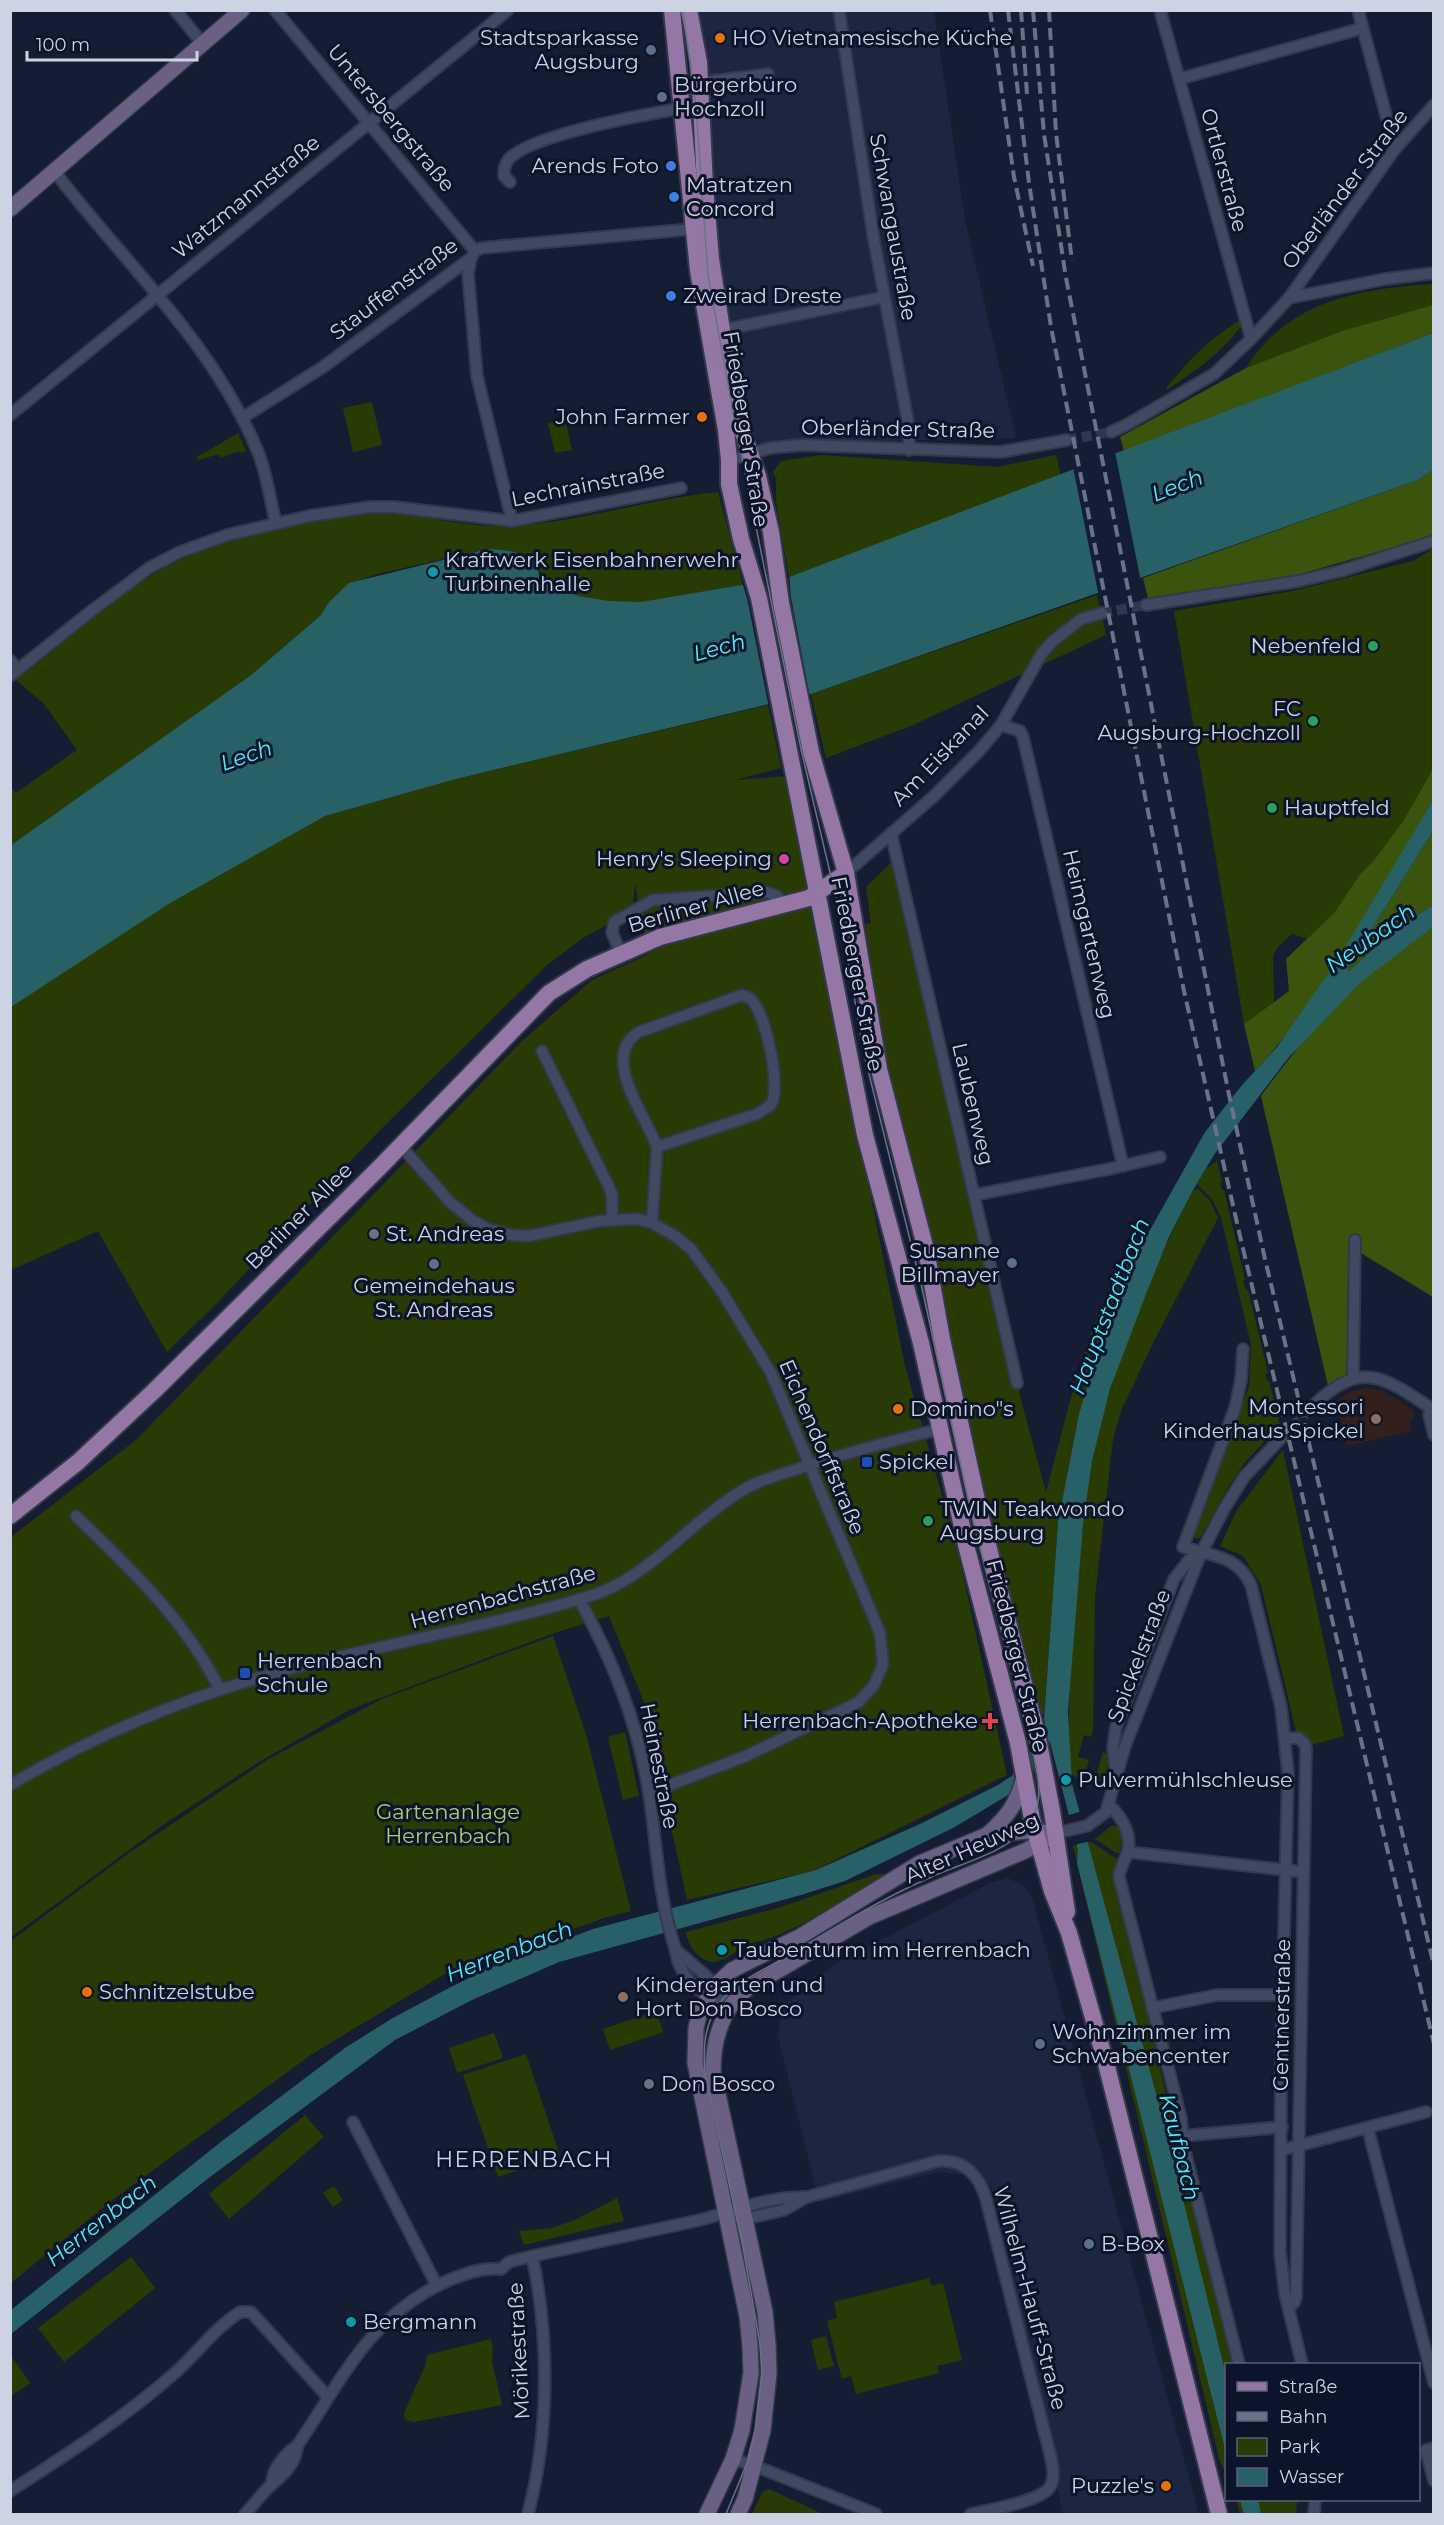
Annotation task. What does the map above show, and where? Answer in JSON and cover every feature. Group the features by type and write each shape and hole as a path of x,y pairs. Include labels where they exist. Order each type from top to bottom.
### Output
{"main road":[{"name":"Friedberger Straße","path":"672,10 693,229 703,305 729,459 729,484 741,539 759,598 866,1135 921,1343 967,1549 1019,1750 1024,1777 1023,1796 1038,1838 1052,1891 1070,1933 1107,2067 1219,2514"},
{"name":"Friedberger Straße","path":"689,10 701,82 710,249 722,330 741,427 751,453 771,532 781,603 811,752 846,873 879,1069 926,1250 942,1339 980,1514 1062,1832 1070,1933"},
{"name":"Berliner Allee","path":"10,1516 78,1462 154,1391 549,993 587,969 660,937 778,899 809,897 846,873"}],"street":[{"path":"175,10 203,44"},
{"path":"10,209 242,10"},
{"name":"Untersbergstraße","path":"275,10 370,122 473,255"},
{"name":"Watzmannstraße","path":"10,415 508,10"},
{"name":"Schwangaustraße","path":"839,10 884,297 909,427 909,450"},
{"name":"Ortlerstraße","path":"1160,10 1251,339"},
{"path":"1358,10 1395,149"},
{"path":"1179,79 1363,28"},
{"path":"680,85 768,74"},
{"name":"Oberländer Straße","path":"1111,432 1214,374 1251,339 1289,298 1395,149 1434,105"},
{"path":"510,182 504,176 504,166 514,155 531,145 614,120 702,106"},
{"path":"55,172 206,355 242,418 259,454 276,523"},
{"name":"Stauffenstraße","path":"242,418 322,367 473,255 490,247 693,229"},
{"path":"473,255 468,273 477,376 512,521"},
{"name":"Oberländer Straße","path":"1289,298 1385,279 1434,273"},
{"path":"722,330 884,297"},
{"name":"Oberländer Straße","path":"729,459 770,448 822,444 909,450 1000,452 1067,440"},
{"name":"Lechrainstraße","path":"14,673 118,590 159,563 205,541 276,523 362,507 382,507 512,521 681,488"},
{"path":"1146,605 1299,581 1341,571 1434,541"},
{"name":"Am Eiskanal","path":"846,873 946,784 1001,725 1042,653 1053,641 1081,619 1102,613"},
{"path":"10,660 14,673"},
{"name":"Heimgartenweg","path":"1001,725 1020,731 1023,737 1123,1166"},
{"name":"Laubenweg","path":"891,833 1017,1383"},
{"name":"Berliner Allee","path":"621,953 612,933 614,922 653,900 766,892 778,899"},
{"path":"652,1223 657,1147 626,1079 622,1057 624,1046 631,1037 639,1032 735,996 749,997 759,1012 769,1049 776,1091 771,1105 757,1114 657,1147"},
{"path":"542,1050 608,1185 613,1204 612,1219"},
{"name":"Eichendorffstraße","path":"400,1145 450,1202 472,1220 488,1229 511,1235 529,1236 612,1219 637,1219 652,1223 675,1236 691,1249 722,1292 771,1372 880,1633 884,1655 879,1678 866,1696 844,1711 746,1756 649,1793"},
{"path":"974,1195 1160,1157"},
{"path":"1353,1377 1356,1240"},
{"name":"Spickelstraße","path":"1117,1775 1113,1747 1116,1726 1180,1569 1183,1547 1235,1408 1241,1380 1243,1349"},
{"path":"1316,1404 1329,1390 1353,1377 1374,1378 1388,1382 1433,1409 1429,1415 1434,1435"},
{"name":"Herrenbachstraße","path":"11,1782 101,1736 220,1690 303,1666 445,1635 600,1592 630,1576 739,1492 810,1464 940,1429"},
{"name":"Spickelstraße","path":"1109,1805 1125,1746 1201,1553 1244,1477 1282,1437"},
{"path":"76,1516 142,1581 180,1624 208,1666 220,1690"},
{"path":"1183,1547 1201,1553"},
{"name":"Spickelstraße","path":"1180,1569 1201,1553"},
{"name":"Gentnerstraße","path":"1201,1553 1234,1562 1246,1574 1251,1585 1278,1696 1285,1738 1288,1772 1282,1995 1280,2252 1288,2306 1302,2363"},
{"name":"Heinestraße","path":"579,1599 622,1688 649,1793 657,1869 669,1932 675,1949 732,2005"},
{"name":"Gentnerstraße","path":"1285,1738 1299,1737 1305,1744 1296,2297 1294,2303 1288,2306"},
{"path":"987,1835 1023,1796"},
{"path":"1062,1832 1087,1826 1106,1812 1109,1805 1120,1814 1125,1825 1128,1852 1119,1877 1181,2118 1182,2136 1239,2363"},
{"name":"Alter Heuweg","path":"738,2514 755,2466 767,2398 769,2354 765,2312 713,2071 713,2049 716,2035 732,2005 742,1993 767,1976 869,1917 1038,1838 1062,1832"},
{"name":"Alter Heuweg","path":"715,1987 741,1964 801,1936 920,1863 987,1835 1038,1838"},
{"path":"1128,1852 1303,1872"},
{"path":"707,2514 733,2459 742,2430 748,2397 750,2345 747,2316 694,2056 700,2011 715,1987 722,1982 725,1991 729,1994 742,1993"},
{"path":"1152,2007 1217,1995 1282,1995"},
{"path":"1282,2150 1426,2112"},
{"path":"352,2122 437,2286"},
{"path":"1182,2136 1282,2127"},
{"path":"1368,2129 1434,2383"},
{"name":"Wilhelm-Hauff-Straße","path":"725,2214 743,2212 780,2197 807,2197 949,2160 967,2167 981,2184 1049,2450 1053,2476 1049,2488 1038,2496 971,2514"},
{"path":"245,2514 272,2484 272,2476 290,2450 297,2446 350,2362 374,2332 410,2302 461,2275 488,2268 501,2269 509,2262 532,2256 725,2214"},
{"name":"Mörikestraße","path":"528,2514 537,2481 544,2390 543,2354 532,2256"},
{"path":"10,2491 127,2412 177,2371 223,2325 240,2312 251,2312 328,2397"},
{"path":"1426,2450 1434,2481"},
{"path":"733,2459 876,2514"}],"shaded area":[{"path":"695,11 934,11 965,220 1016,438 760,444 750,428 728,322 716,247"},
{"name":"Montessori Kinderhaus Spickel","path":"1366,1388 1383,1391 1412,1409 1415,1416 1409,1421 1411,1431 1347,1446 1337,1403 1341,1397 1352,1391"},
{"path":"1008,1878 1023,1885 1032,1897 1199,2514 1063,2514 1015,2286 991,2186 966,2175 938,2172 819,2202 778,2036 782,2005 837,1963 990,1883"}],"green space":[{"path":"1433,284 1433,305 1342,331 1246,368 1263,345 1283,327 1328,302 1379,290"},
{"path":"1433,305 1433,333 1124,451 1120,437 1246,368 1342,331"},
{"path":"1239,321 1241,326 1225,345 1167,390 1175,377 1200,351"},
{"path":"372,402 382,445 353,452 343,408"},
{"path":"565,419 572,450 555,453 548,423"},
{"path":"238,433 246,451 220,458 219,454 198,460 197,457"},
{"path":"821,455 998,467 1056,455 1061,476 789,577 776,502 776,479 773,472 781,461"},
{"path":"1433,470 1433,536 1300,574 1149,603 1143,578 1418,480"},
{"path":"718,492 743,585 643,602 599,600 566,592 552,585 542,576 537,565 514,552 488,549 377,574 349,584 329,602 320,616 251,675 11,846 10,787 16,793 77,750 44,704 16,680 122,595 179,560 247,536 354,514 393,513 477,525 511,526 563,520"},
{"name":"FC Augsburg-Hochzoll","path":"1433,549 1433,769 1403,821 1375,859 1360,874 1334,913 1307,939 1292,934 1278,947 1273,955 1274,1002 1244,1024 1174,611 1293,591 1413,561"},
{"path":"1097,595 1106,635 913,725 826,758 811,694"},
{"path":"768,705 781,768 735,780 786,776 905,1366 956,1544 1007,1775 813,1871 687,1900 644,1702 609,1616 557,1632 351,1709 257,1763 167,1822 11,1937 11,1537 136,1440 521,1042 592,980 649,954 635,884 632,911 583,938 547,965 380,1130 218,1302 167,1352 98,1231 11,1270 11,997 191,873 325,816 456,779"},
{"path":"1433,769 1433,800 1372,905 1306,1008 1255,1071 1244,1024 1289,991 1286,959 1334,913 1360,874 1375,859 1403,821"},
{"path":"1433,831 1433,905 1397,928 1349,971 1347,969"},
{"path":"893,861 1022,1404 1046,1492 1074,1386 1091,1333 1118,1269 1132,1262 1097,1352 1079,1414 1058,1522 1044,1714 1036,1715 884,1048 865,924 871,923 866,887"},
{"path":"1433,927 1433,1297 1356,1250 1353,1377 1329,1390 1261,1096 1298,1048 1339,1002 1384,961"},
{"path":"1217,1161 1222,1182 1220,1183 1224,1190 1245,1280 1243,1281 1248,1290 1268,1373 1265,1374 1269,1381 1280,1424 1243,1465 1201,1537 1197,1539 1193,1536 1194,1531 1249,1387 1251,1345 1221,1217 1212,1199 1197,1184 1207,1168"},
{"path":"1197,1188 1210,1201 1218,1218 1154,1341 1121,1411 1113,1439 1095,1596 1093,1730 1091,1737 1084,1735 1078,1757 1089,1760 1083,1781 1071,1774 1069,1711 1079,1558 1088,1479 1110,1390 1133,1322 1176,1224 1192,1192"},
{"path":"1283,1450 1344,1736 1307,1746 1296,1731 1261,1585 1243,1556 1220,1546 1237,1510"},
{"name":"Gartenanlage Herrenbach","path":"553,1636 587,1738 631,1911 607,1917 443,1975 312,2054 111,2201 11,2283 11,1941 129,1853 267,1760 382,1699"},
{"path":"625,1732 639,1796 623,1800 608,1737"},
{"path":"1103,1752 1109,1755 1106,1784 1095,1779"},
{"path":"1111,1826 1119,1826 1122,1838 1120,1853 1116,1853 1095,1839"},
{"path":"1091,1842 1118,1860 1115,1875 1170,2111 1234,2363 1225,2363 1225,2471 1220,2462 1073,1846"},
{"path":"876,1874 885,1874 810,1919 780,1934 745,1946 721,1961 712,1962 702,1958 691,1947 687,1937 686,1932 781,1907"},
{"path":"656,2011 663,2032 610,2050 603,2029"},
{"path":"494,2033 503,2058 457,2073 449,2048"},
{"path":"526,2054 560,2156 498,2177 463,2075"},
{"path":"305,2115 324,2137 229,2219 209,2194"},
{"path":"334,2186 343,2200 333,2207 323,2193"},
{"path":"617,2198 624,2221 524,2245 519,2231 552,2228 577,2219"},
{"path":"131,2257 155,2288 64,2362 38,2328"},
{"path":"929,2278 931,2286 943,2283 962,2360 937,2366 939,2373 856,2394 851,2376 842,2379 827,2321 837,2318 834,2302"},
{"path":"826,2336 834,2366 818,2370 811,2340"},
{"path":"491,2339 492,2362 502,2405 414,2422 405,2420 404,2413 426,2364 427,2355"},
{"path":"10,2354 30,2383 11,2396 10,2396"},
{"path":"769,2489 823,2514 752,2514 763,2491"},
{"path":"1236,2501 1297,2501 1296,2514 1240,2514"}],"water":[{"name":"Lech","path":"1433,333 1433,470 1418,480 811,694 456,779 325,816 170,903 11,1007 10,846 251,675 320,616 329,602 349,583 488,549 520,554 532,560 537,565 539,575 553,586 578,596 608,601 641,602 789,577"},
{"path":"1433,800 1433,831 1347,969 1349,971 1397,928 1433,905 1433,927 1361,982 1289,1057 1214,1155 1169,1237 1146,1294 1110,1389 1092,1461 1083,1524 1068,1712 1072,1784 1167,2134 1225,2371 1225,2449 1077,1863 1078,1850 1044,1719 1058,1522 1079,1414 1097,1352 1132,1262 1205,1132 1242,1085 1277,1047 1337,961"},
{"path":"1010,1777 1009,1794 1005,1797 953,1828 845,1881 559,1962 474,1999 395,2040 210,2177 11,2334 11,2310 222,2141 345,2048 391,2019 487,1969 593,1929 816,1870 920,1824"},
{"path":"1240,2501 1258,2501 1261,2514 1244,2514"}],"pier":[{"path":"1115,452 1141,582 1099,597 1073,467"},
{"path":"789,574 791,597 810,698 769,708 742,582"},
{"path":"1082,1811 1091,1841 1074,1845 1066,1816"}],"waterway":[{"name":"Herrenbach","path":"999,1793 1026,1770 1044,1741 1053,1719"}],"tunnel":[{"path":"1067,440 1111,432"},
{"path":"1102,613 1146,605"},
{"path":"1282,1437 1315,1404"}],"tram line":[{"path":"683,10 696,107 708,275 736,428 802,754 842,923 863,1050 921,1284 972,1516 1037,1769 1039,1791 1032,1819 1019,1835 1008,1843 982,1857 892,1896 750,1977 725,1996 710,2020 704,2054 705,2073 743,2247 760,2344 762,2372 755,2431 747,2463 726,2514"}],"railway":[{"path":"990,10 1014,177 1033,266"},
{"path":"1008,10 1029,183 1051,327 1184,991 1240,1236 1434,2044"},
{"path":"1021,10 1027,94"},
{"path":"1033,10 1044,134 1066,278 1228,1090 1265,1259 1434,1966"},
{"path":"1049,10 1056,133 1072,261"}],"place":[{"name":"HO Vietnamesische Küche","path":"720,38"},
{"name":"Stadtsparkasse Augsburg","path":"651,50"},
{"name":"Bürgerbüro Hochzoll","path":"662,97"},
{"name":"Arends Foto","path":"671,166"},
{"name":"Matratzen Concord","path":"674,197"},
{"name":"Zweirad Dreste","path":"671,296"},
{"name":"John Farmer","path":"702,417"},
{"name":"Kraftwerk Eisenbahnerwehr Turbinenhalle","path":"433,572"},
{"name":"Nebenfeld","path":"1373,646"},
{"name":"FC Augsburg-Hochzoll","path":"1313,721"},
{"name":"Hauptfeld","path":"1272,808"},
{"name":"Henry's Sleeping","path":"784,859"},
{"name":"St. Andreas","path":"374,1234"},
{"name":"Susanne Billmayer","path":"1012,1263"},
{"name":"Gemeindehaus St. Andreas","path":"434,1264"},
{"name":"Domino\"s","path":"898,1409"},
{"name":"Montessori Kinderhaus Spickel","path":"1376,1419"},
{"name":"Spickel","path":"867,1462"},
{"name":"TWIN Teakwondo Augsburg","path":"928,1521"},
{"name":"Herrenbach Schule","path":"245,1673"},
{"name":"Herrenbach-Apotheke","path":"990,1721"},
{"name":"Pulvermühlschleuse","path":"1066,1780"},
{"name":"Taubenturm im Herrenbach","path":"722,1950"},
{"name":"Schnitzelstube","path":"87,1992"},
{"name":"Kindergarten und Hort Don Bosco","path":"623,1997"},
{"name":"Wohnzimmer im Schwabencenter","path":"1040,2044"},
{"name":"Don Bosco","path":"649,2084"},
{"name":"B-Box","path":"1089,2244"},
{"name":"Bergmann","path":"351,2322"},
{"name":"Puzzle's","path":"1166,2486"}],"district":[{"name":"HERRENBACH","path":"524,2159"}],"water label":[{"name":"Neubach","path":"1370,938"},
{"name":"Hauptstadtbach","path":"1109,1306"},
{"name":"Kaufbach","path":"1180,2147"}]}
